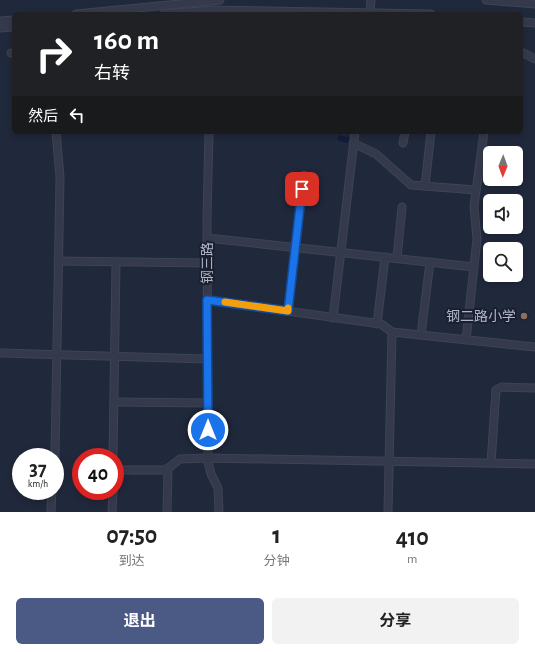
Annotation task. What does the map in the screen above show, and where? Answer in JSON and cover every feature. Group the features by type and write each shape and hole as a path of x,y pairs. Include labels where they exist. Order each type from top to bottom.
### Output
{"street":[{"path":"96,12 215,0 212,12"},
{"path":"370,12 371,0"},
{"path":"486,0 535,4"},
{"path":"0,21 12,20"},
{"path":"523,22 535,23"},
{"path":"0,28 12,27"},
{"path":"523,53 535,59"},
{"path":"54,448 60,177 56,134"},
{"name":"钢三路","path":"209,134 207,238 208,467 218,488 219,512"},
{"path":"333,318 355,134"},
{"path":"403,143 405,134"},
{"path":"425,186 431,134"},
{"path":"466,340 478,232 474,206 484,134"},
{"path":"353,143 376,154 407,183 476,190"},
{"path":"288,311 304,175"},
{"path":"397,258 402,207"},
{"path":"207,238 474,267"},
{"path":"377,324 385,257"},
{"path":"58,261 207,264"},
{"path":"113,448 116,262"},
{"path":"421,335 430,262"},
{"path":"207,300 377,324 392,332 535,347"},
{"path":"388,512 392,332"},
{"path":"0,353 207,359"},
{"path":"491,463 496,390 502,387 535,388"},
{"path":"114,402 208,403"},
{"path":"124,470 166,470 183,458 535,464"},
{"path":"168,468 168,512"},
{"path":"51,512 52,500"},
{"path":"112,512 113,500"}],"waterway":[{"path":"340,138 350,141"}],"slow traffic":[{"path":"225,302 288,311 288,308"}],"place":[{"name":"钢二路小学","path":"524,316"}],"route":[{"path":"208,430 207,300 288,311 302,189"}]}
